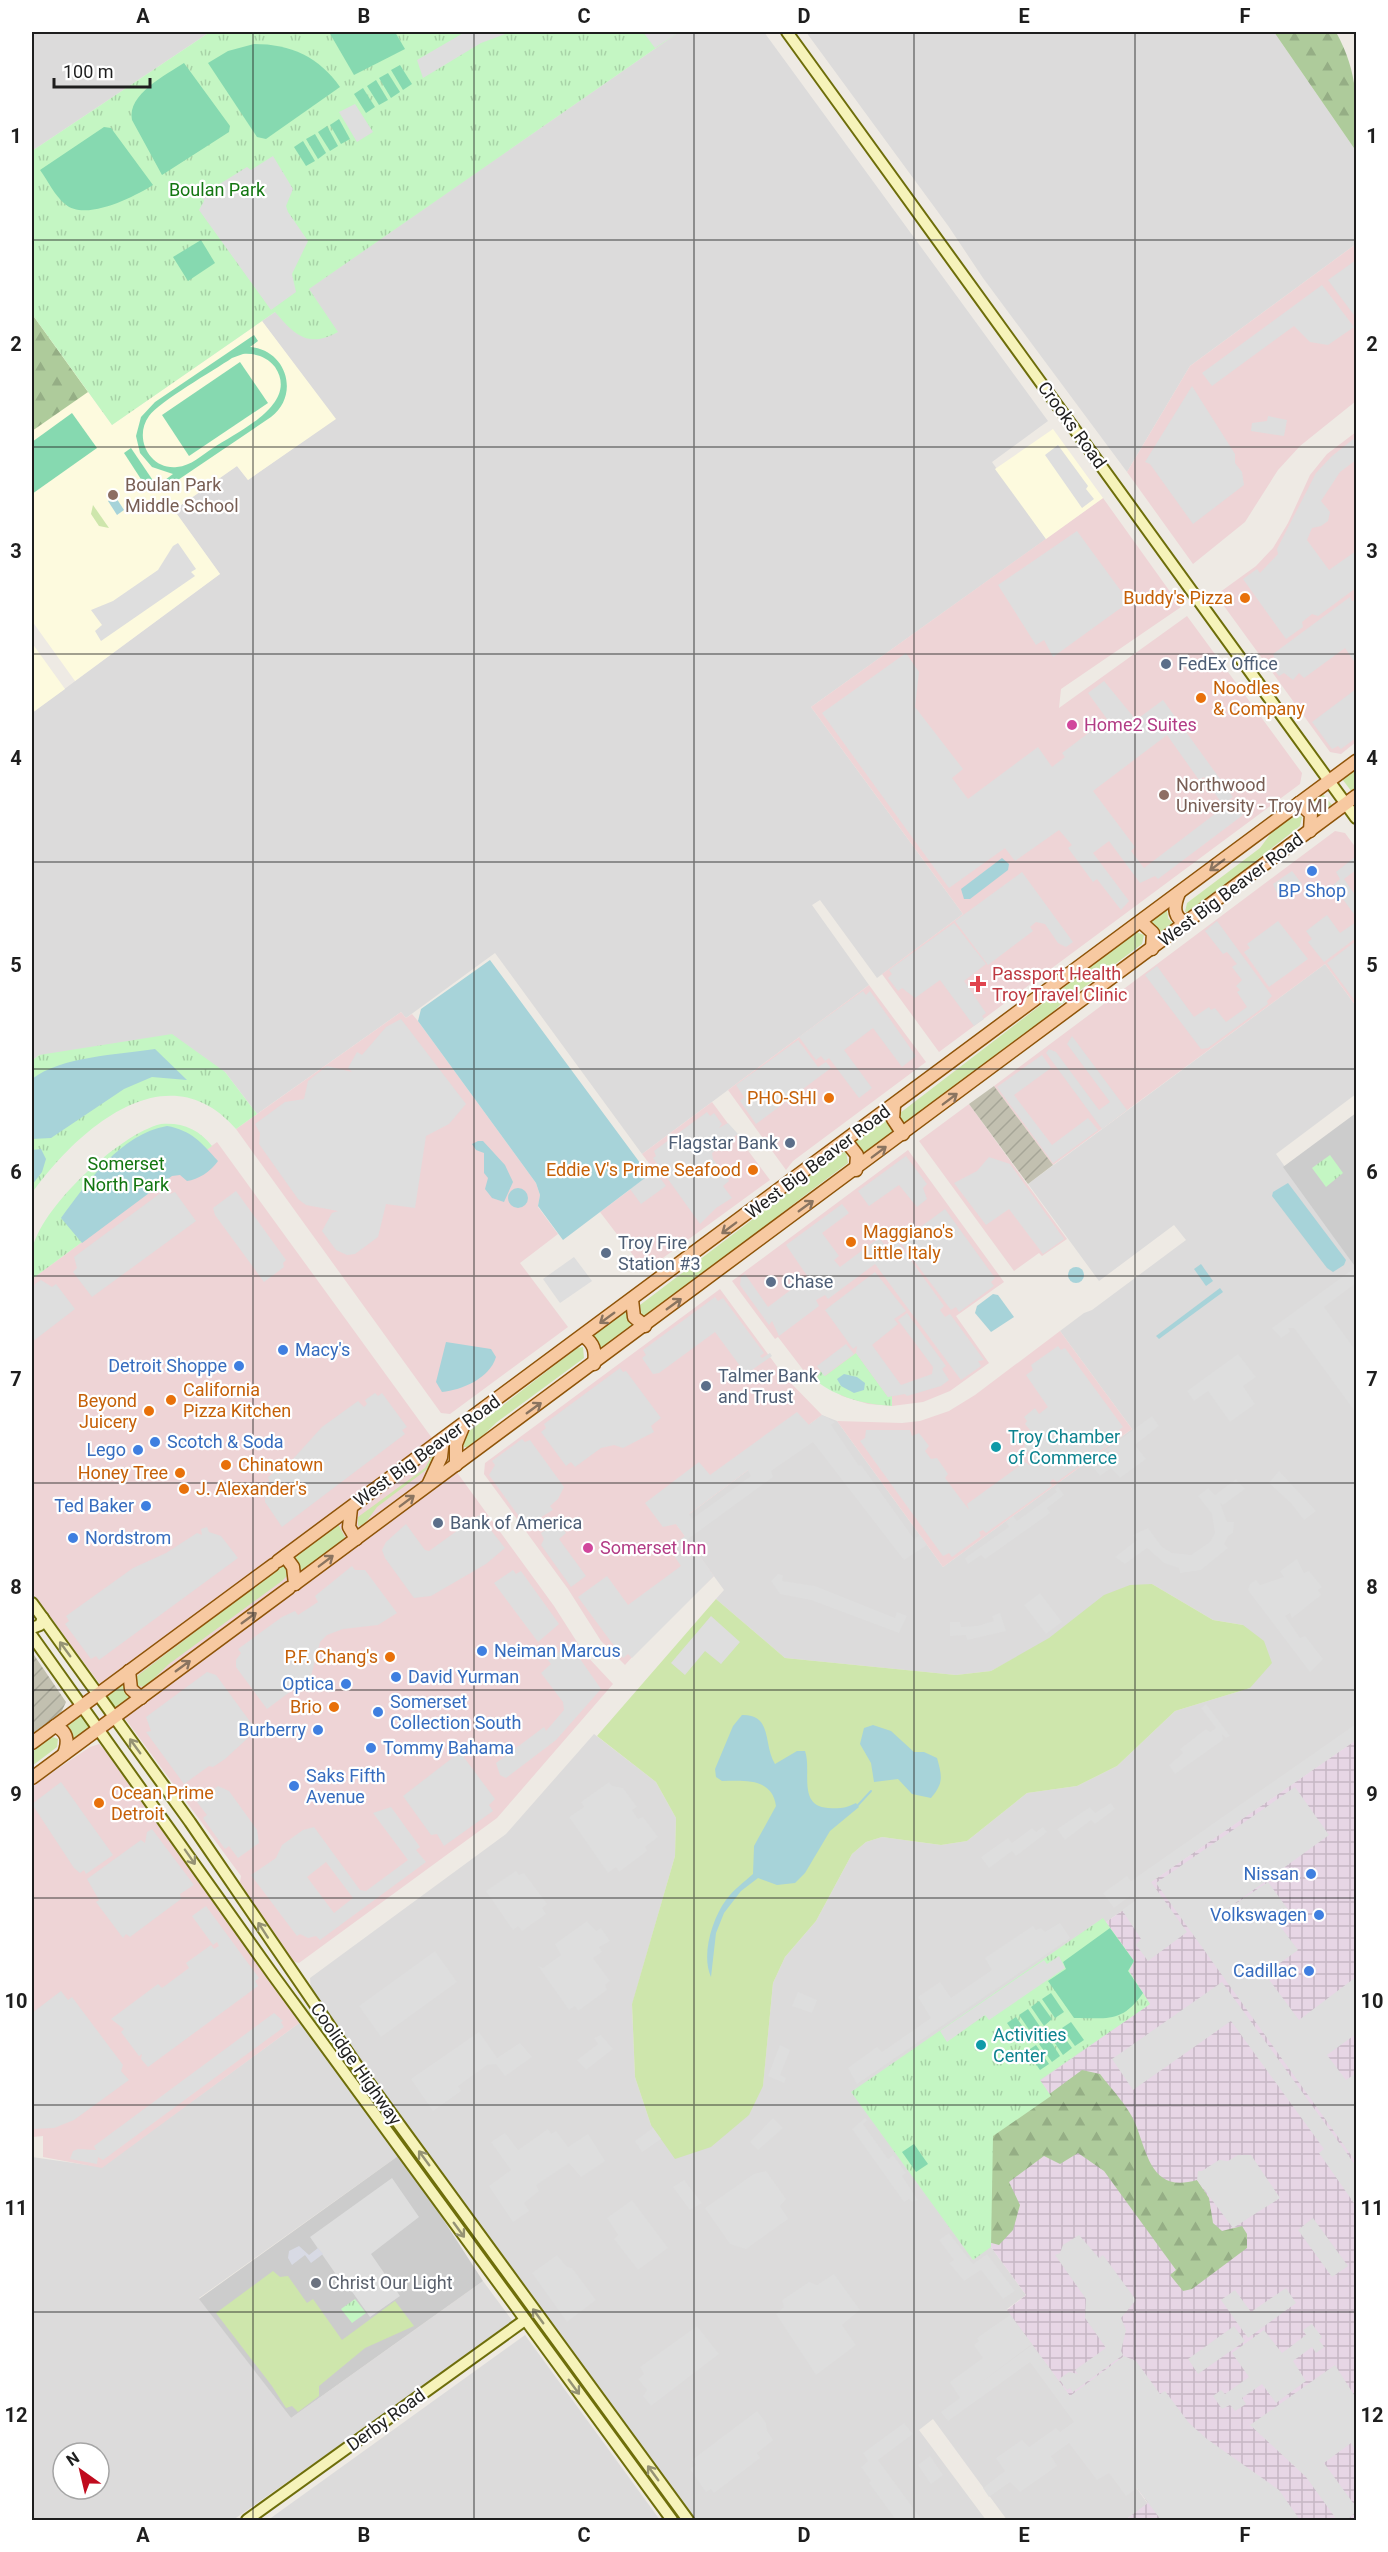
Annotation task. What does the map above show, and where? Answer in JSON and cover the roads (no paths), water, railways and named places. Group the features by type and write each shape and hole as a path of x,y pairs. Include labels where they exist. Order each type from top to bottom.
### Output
{"main road":[{"name":"Crooks Road","path":"787,32 1329,781 1351,800 1356,818"},
{"name":"West Big Beaver Road","path":"32,1743 894,1106 1356,761"},
{"name":"West Big Beaver Road","path":"32,1778 594,1364 1351,800"},
{"path":"1299,803 1311,814 1310,831"},
{"path":"1179,893 1175,910 1178,918 1185,923"},
{"path":"1141,922 1153,933 1152,949"},
{"path":"894,1106 893,1119 903,1134"},
{"path":"846,1141 857,1155 855,1170"},
{"path":"632,1300 634,1317 645,1326"},
{"path":"583,1336 594,1349 594,1364"},
{"path":"456,1465 456,1444 465,1423"},
{"path":"428,1486 441,1457 443,1439"},
{"path":"351,1508 349,1527 356,1539"},
{"path":"278,1561 295,1573 292,1586"},
{"name":"Coolidge Highway","path":"32,1603 224,1870 366,2079 688,2520"},
{"path":"32,1628 40,1625 42,1618"},
{"name":"Coolidge Highway","path":"32,1636 352,2082 672,2520"},
{"path":"129,1671 131,1689 141,1698"},
{"path":"55,1726 63,1730 67,1738 64,1754"},
{"path":"139,1784 144,1777 157,1776"},
{"path":"204,1876 214,1879 224,1870"},
{"path":"352,2082 360,2075 366,2079"},
{"path":"489,2271 495,2272 502,2266"},
{"name":"Derby Road","path":"248,2520 525,2320"}],"water":[{"path":"115,496 124,510 117,515 108,501"},
{"path":"1002,858 1009,864 1008,870 970,899 964,899 961,889"},
{"path":"490,960 649,1175 563,1240 538,1206 540,1195 536,1183 418,1021 421,1009"},
{"path":"155,1049 187,1080 152,1077 124,1089 51,1138 32,1139 32,1079 44,1071 74,1061"},
{"name":"Somerset North Park","path":"167,1126 189,1134 218,1161 212,1168 195,1179 187,1181 180,1175 172,1176 82,1243 61,1218 94,1175 120,1149 150,1131"},
{"path":"483,1141 505,1165 513,1182 504,1202 492,1198 485,1189 488,1178 484,1173 484,1153 476,1150 472,1144"},
{"path":"41,1149 46,1159 42,1172 32,1185 32,1150"},
{"path":"1288,1183 1346,1260 1344,1265 1333,1272 1327,1268 1272,1196 1273,1192"},
{"path":"518,1188 525,1191 528,1198 525,1205 518,1208 511,1205 508,1198 511,1191"},
{"path":"1201,1264 1213,1281 1206,1286 1194,1269"},
{"path":"1073,1267 1079,1267 1084,1275 1082,1281 1073,1283 1068,1278 1068,1272"},
{"path":"1220,1288 1223,1292 1159,1339 1156,1336"},
{"path":"993,1294 998,1295 1014,1317 991,1332 975,1313 977,1306"},
{"path":"446,1342 491,1349 496,1357 482,1377 458,1389 442,1392 436,1382"},
{"path":"844,1374 857,1377 865,1383 864,1390 854,1393 841,1386 837,1379"},
{"path":"742,1715 752,1716 763,1725 775,1764 797,1751 805,1751 807,1786 812,1801 818,1806 839,1808 856,1803 859,1807 830,1831 805,1873 795,1883 777,1885 758,1878 741,1891 724,1913 716,1933 711,1977 707,1958 712,1927 729,1896 753,1874 754,1846 776,1806 769,1790 763,1785 747,1781 722,1781 716,1777 715,1769 733,1726"},
{"path":"873,1725 891,1731 914,1752 924,1752 937,1758 941,1779 931,1798 912,1794 898,1779 874,1782 871,1763 860,1744 864,1728"}],"waterway":[{"path":"858,1805 871,1791"}],"place":[{"name":"Boulan Park Middle School","path":"113,495"},
{"name":"Buddy's Pizza","path":"1245,598"},
{"name":"FedEx Office","path":"1166,664"},
{"name":"Noodles & Company","path":"1201,698"},
{"name":"Home2 Suites","path":"1072,725"},
{"name":"Northwood University - Troy MI","path":"1164,795"},
{"name":"BP Shop","path":"1312,871"},
{"name":"Passport Health Troy Travel Clinic","path":"978,984"},
{"name":"PHO-SHI","path":"829,1098"},
{"name":"Flagstar Bank","path":"790,1143"},
{"name":"Eddie V's Prime Seafood","path":"753,1170"},
{"name":"Maggiano's Little Italy","path":"851,1242"},
{"name":"Troy Fire Station #3","path":"606,1253"},
{"name":"Chase","path":"771,1282"},
{"name":"Macy's","path":"283,1350"},
{"name":"Detroit Shoppe","path":"239,1366"},
{"name":"Talmer Bank and Trust","path":"706,1386"},
{"name":"California Pizza Kitchen","path":"171,1400"},
{"name":"Beyond Juicery","path":"149,1411"},
{"name":"Scotch & Soda","path":"155,1442"},
{"name":"Troy Chamber of Commerce","path":"996,1447"},
{"name":"Lego","path":"138,1450"},
{"name":"Chinatown","path":"226,1465"},
{"name":"Honey Tree","path":"180,1473"},
{"name":"J. Alexander's","path":"184,1489"},
{"name":"Ted Baker","path":"146,1506"},
{"name":"Bank of America","path":"438,1523"},
{"name":"Nordstrom","path":"73,1538"},
{"name":"Somerset Inn","path":"588,1548"},
{"name":"Neiman Marcus","path":"482,1651"},
{"name":"P.F. Chang's","path":"390,1657"},
{"name":"David Yurman","path":"396,1677"},
{"name":"Optica","path":"346,1684"},
{"name":"Brio","path":"334,1707"},
{"name":"Somerset Collection South","path":"378,1712"},
{"name":"Burberry","path":"318,1730"},
{"name":"Tommy Bahama","path":"371,1748"},
{"name":"Saks Fifth Avenue","path":"294,1786"},
{"name":"Ocean Prime Detroit","path":"99,1803"},
{"name":"Nissan","path":"1311,1874"},
{"name":"Volkswagen","path":"1319,1915"},
{"name":"Cadillac","path":"1309,1971"},
{"name":"Activities Center","path":"981,2045"},
{"name":"Christ Our Light","path":"316,2283"}],"park label":[{"name":"Boulan Park","path":"217,190"}]}
